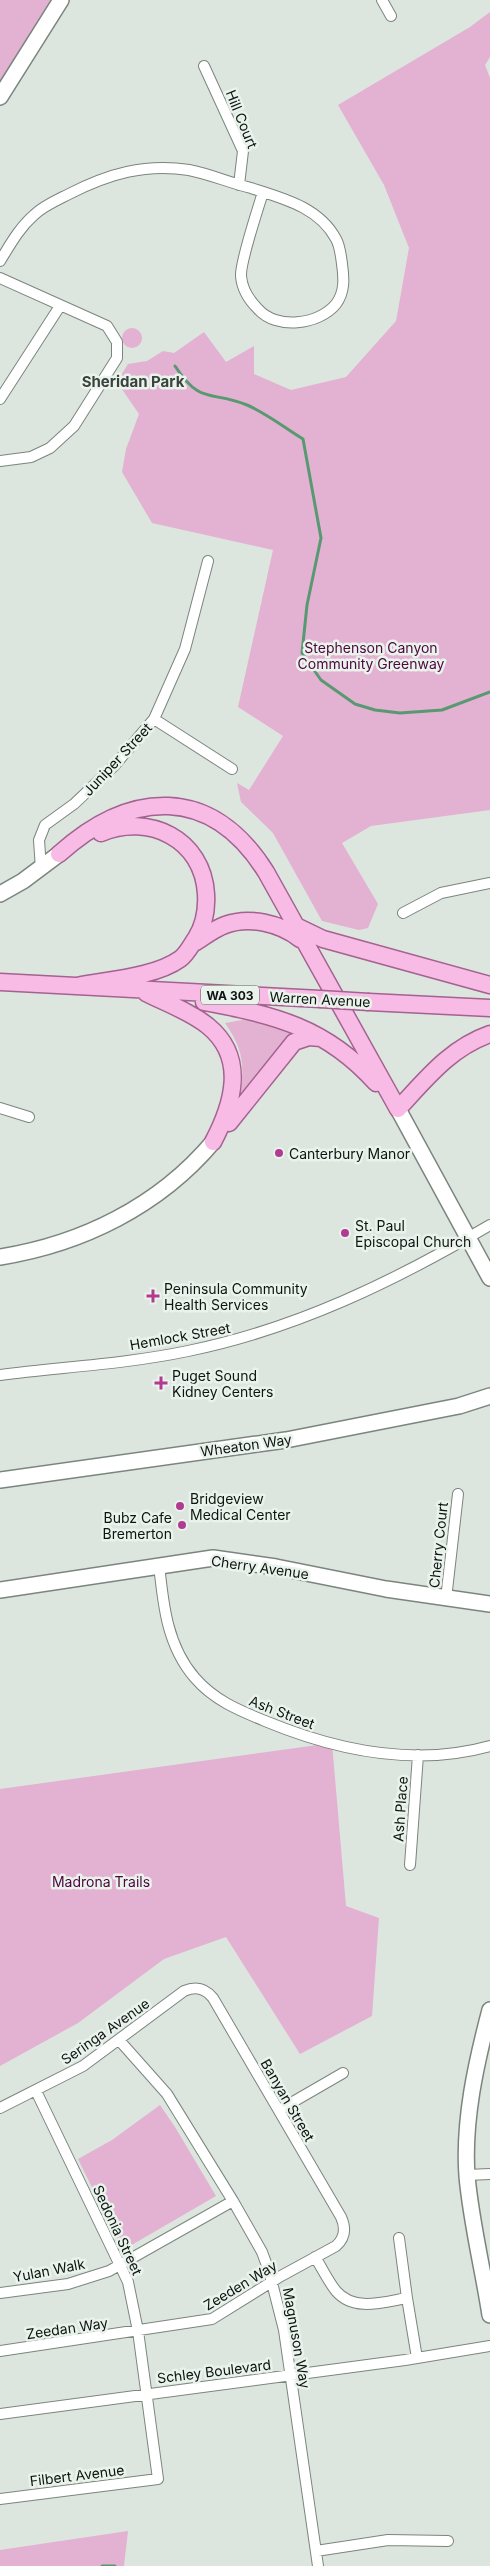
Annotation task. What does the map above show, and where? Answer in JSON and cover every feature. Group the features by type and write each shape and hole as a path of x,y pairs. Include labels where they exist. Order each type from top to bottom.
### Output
{"main road":[{"path":"59,854 83,834 104,821 134,809 174,806 201,812 225,826 246,844 266,872 293,924 398,1109"},
{"path":"59,854 101,832 120,826 142,825 167,833 189,851 198,862 204,877 207,905 204,922 193,944"},
{"path":"77,986 151,972 179,959 193,944 225,925 247,921 277,926 294,934 307,946"},
{"path":"293,924 332,942 490,985"},
{"name":"Warren Avenue","path":"0,982 490,1008"},
{"path":"140,990 255,1012 295,1024 321,1038 358,1063 398,1109"},
{"path":"140,990 207,1025 228,1050 233,1067 232,1100 227,1116 213,1142"},
{"path":"398,1109 449,1056 465,1045 490,1034"},
{"path":"213,1142 287,1048 301,1039 321,1038"}],"street":[{"path":"0,97 61,0"},
{"path":"382,0 391,16"},
{"name":"Hill Court","path":"204,66 243,151 244,162 239,185"},
{"path":"0,261 21,228 35,213 56,200 104,178 149,167 191,170 280,196 316,215 336,239 340,253 343,288 337,303 327,313 312,319 292,323 272,319 258,310 244,290 241,274 263,192"},
{"path":"0,278 107,326 117,342 118,354 114,363 66,434 50,448 31,457 0,462"},
{"path":"0,399 60,306"},
{"name":"Juniper Street","path":"41,869 39,840 45,825 74,804 114,766 154,719 185,649 197,611 208,561"},
{"path":"154,719 232,769"},
{"path":"0,894 41,869 59,854"},
{"path":"402,912 441,892 490,883"},
{"path":"0,1108 29,1117"},
{"path":"398,1109 490,1278"},
{"path":"0,1256 50,1247 80,1237 114,1220 150,1199 176,1178 213,1142"},
{"name":"Hemlock Street","path":"0,1375 175,1354 241,1338 302,1320 396,1278 490,1225"},
{"name":"Wheaton Way","path":"0,1480 286,1440 459,1406 490,1396"},
{"name":"Cherry Court","path":"446,1599 458,1494"},
{"name":"Cherry Avenue","path":"0,1590 159,1564 213,1558 446,1599 490,1604"},
{"name":"Ash Street","path":"159,1564 165,1617 182,1661 194,1677 220,1702 310,1738 372,1752 418,1755 467,1753 490,1746"},
{"name":"Ash Place","path":"410,1865 418,1755"},
{"name":"Seringa Avenue","path":"0,2108 83,2066 184,1991 196,1988"},
{"name":"Banyan Street","path":"196,1988 208,1992 213,1998 341,2217 344,2235"},
{"path":"490,2010 479,2052 469,2118 467,2175 490,2315"},
{"name":"Magnuson Way","path":"119,2040 167,2094 262,2252 273,2282 282,2321 318,2566"},
{"path":"279,2110 343,2074"},
{"name":"Sedonia Street","path":"36,2091 128,2282 138,2332 158,2479"},
{"path":"467,2175 490,2174"},
{"name":"Yulan Walk","path":"0,2293 68,2284 120,2265 233,2201"},
{"name":"Zeeden Way","path":"138,2332 212,2319 336,2246 344,2235"},
{"path":"399,2238 417,2358"},
{"path":"315,2257 336,2290 347,2300 360,2304 407,2298"},
{"name":"Zeedan Way","path":"0,2351 138,2332"},
{"name":"Schley Boulevard","path":"0,2414 417,2358 490,2346"},
{"name":"Filbert Avenue","path":"0,2499 158,2479"},
{"path":"316,2550 388,2540 448,2541"}],"green space":[{"path":"0,0 61,0 0,97"},
{"name":"Stephenson Canyon Community Greenway","path":"490,12 490,57 485,65 490,78 490,810 371,826 342,843 378,904 368,928 359,930 322,921 273,833 241,802 237,783 249,790 283,736 238,707 273,550 152,523 122,472 126,449 139,414 117,382 128,364 147,361 163,351 174,353 204,332 226,362 254,346 254,374 291,390 346,377 396,321 409,248 384,185 338,105 470,27"},
{"path":"128,328 136,328 142,334 142,342 136,348 128,348 122,342 122,334"},
{"path":"242,1020 274,1024 294,1034 239,1104 242,1062 237,1043 225,1023"},
{"name":"Madrona Trails","path":"332,1743 346,1906 379,1918 372,2016 300,2054 226,1937 164,1959 78,2023 0,2066 0,1789"},
{"path":"160,2105 216,2196 123,2250 78,2159 112,2140"},
{"path":"128,2531 124,2566 0,2566 0,2550"}],"waterway":[{"path":"175,366 184,379 200,392 254,408 303,439 321,538 307,605 302,653 321,680 355,704 375,710 400,713 442,710 490,692"},
{"path":"102,2566 115,2566"}],"place":[{"name":"Canterbury Manor","path":"279,1153"},
{"name":"St. Paul Episcopal Church","path":"345,1233"},
{"name":"Peninsula Community Health Services","path":"153,1296"},
{"name":"Puget Sound Kidney Centers","path":"161,1383"},
{"name":"Bridgeview Medical Center","path":"180,1506"},
{"name":"Bubz Cafe Bremerton","path":"182,1525"}],"district":[{"name":"Sheridan Park","path":"133,381"}]}
